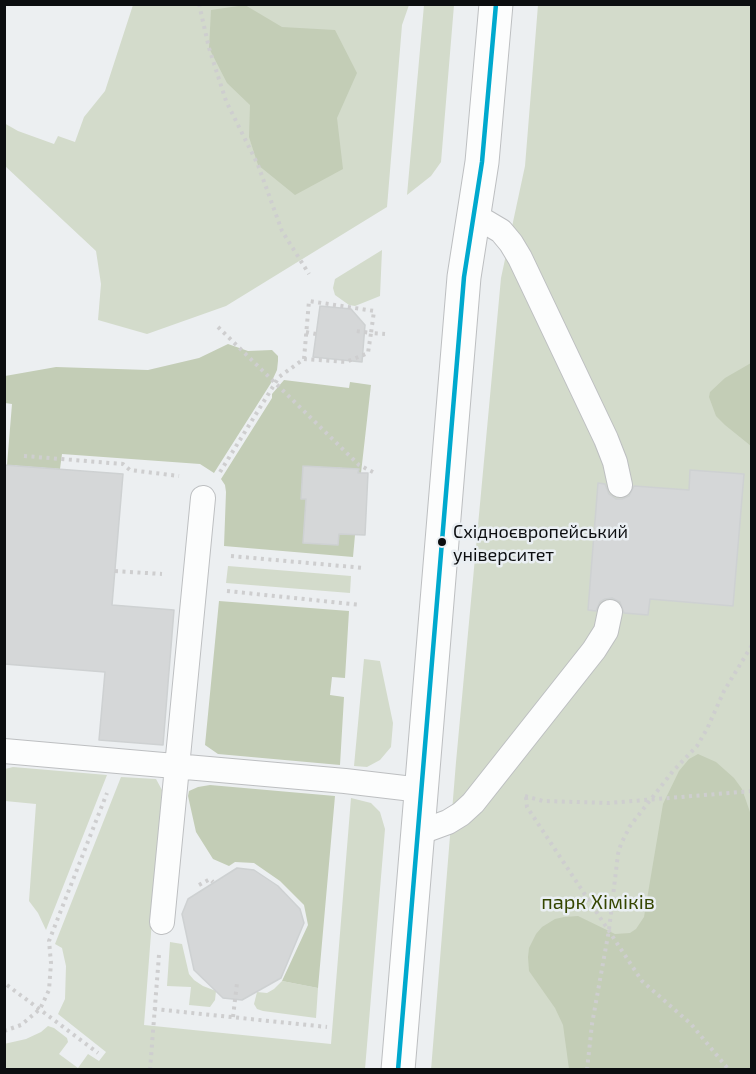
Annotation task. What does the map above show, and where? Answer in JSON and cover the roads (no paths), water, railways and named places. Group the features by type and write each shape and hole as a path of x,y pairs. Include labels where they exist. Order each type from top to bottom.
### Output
{"main road":[{"path":"398,1070 464,277 482,162 496,4"}],"lane":[{"path":"474,215 501,231 520,258 606,439 615,462 620,485"},
{"path":"162,922 194,588 206,493"},
{"path":"418,833 448,822 473,803 594,650 606,631 610,612"},
{"path":"4,751 421,790"}],"place":[{"name":"Східноєвропейський університет","path":"442,542"}],"park label":[{"name":"парк Хіміків","path":"598,902"}]}
